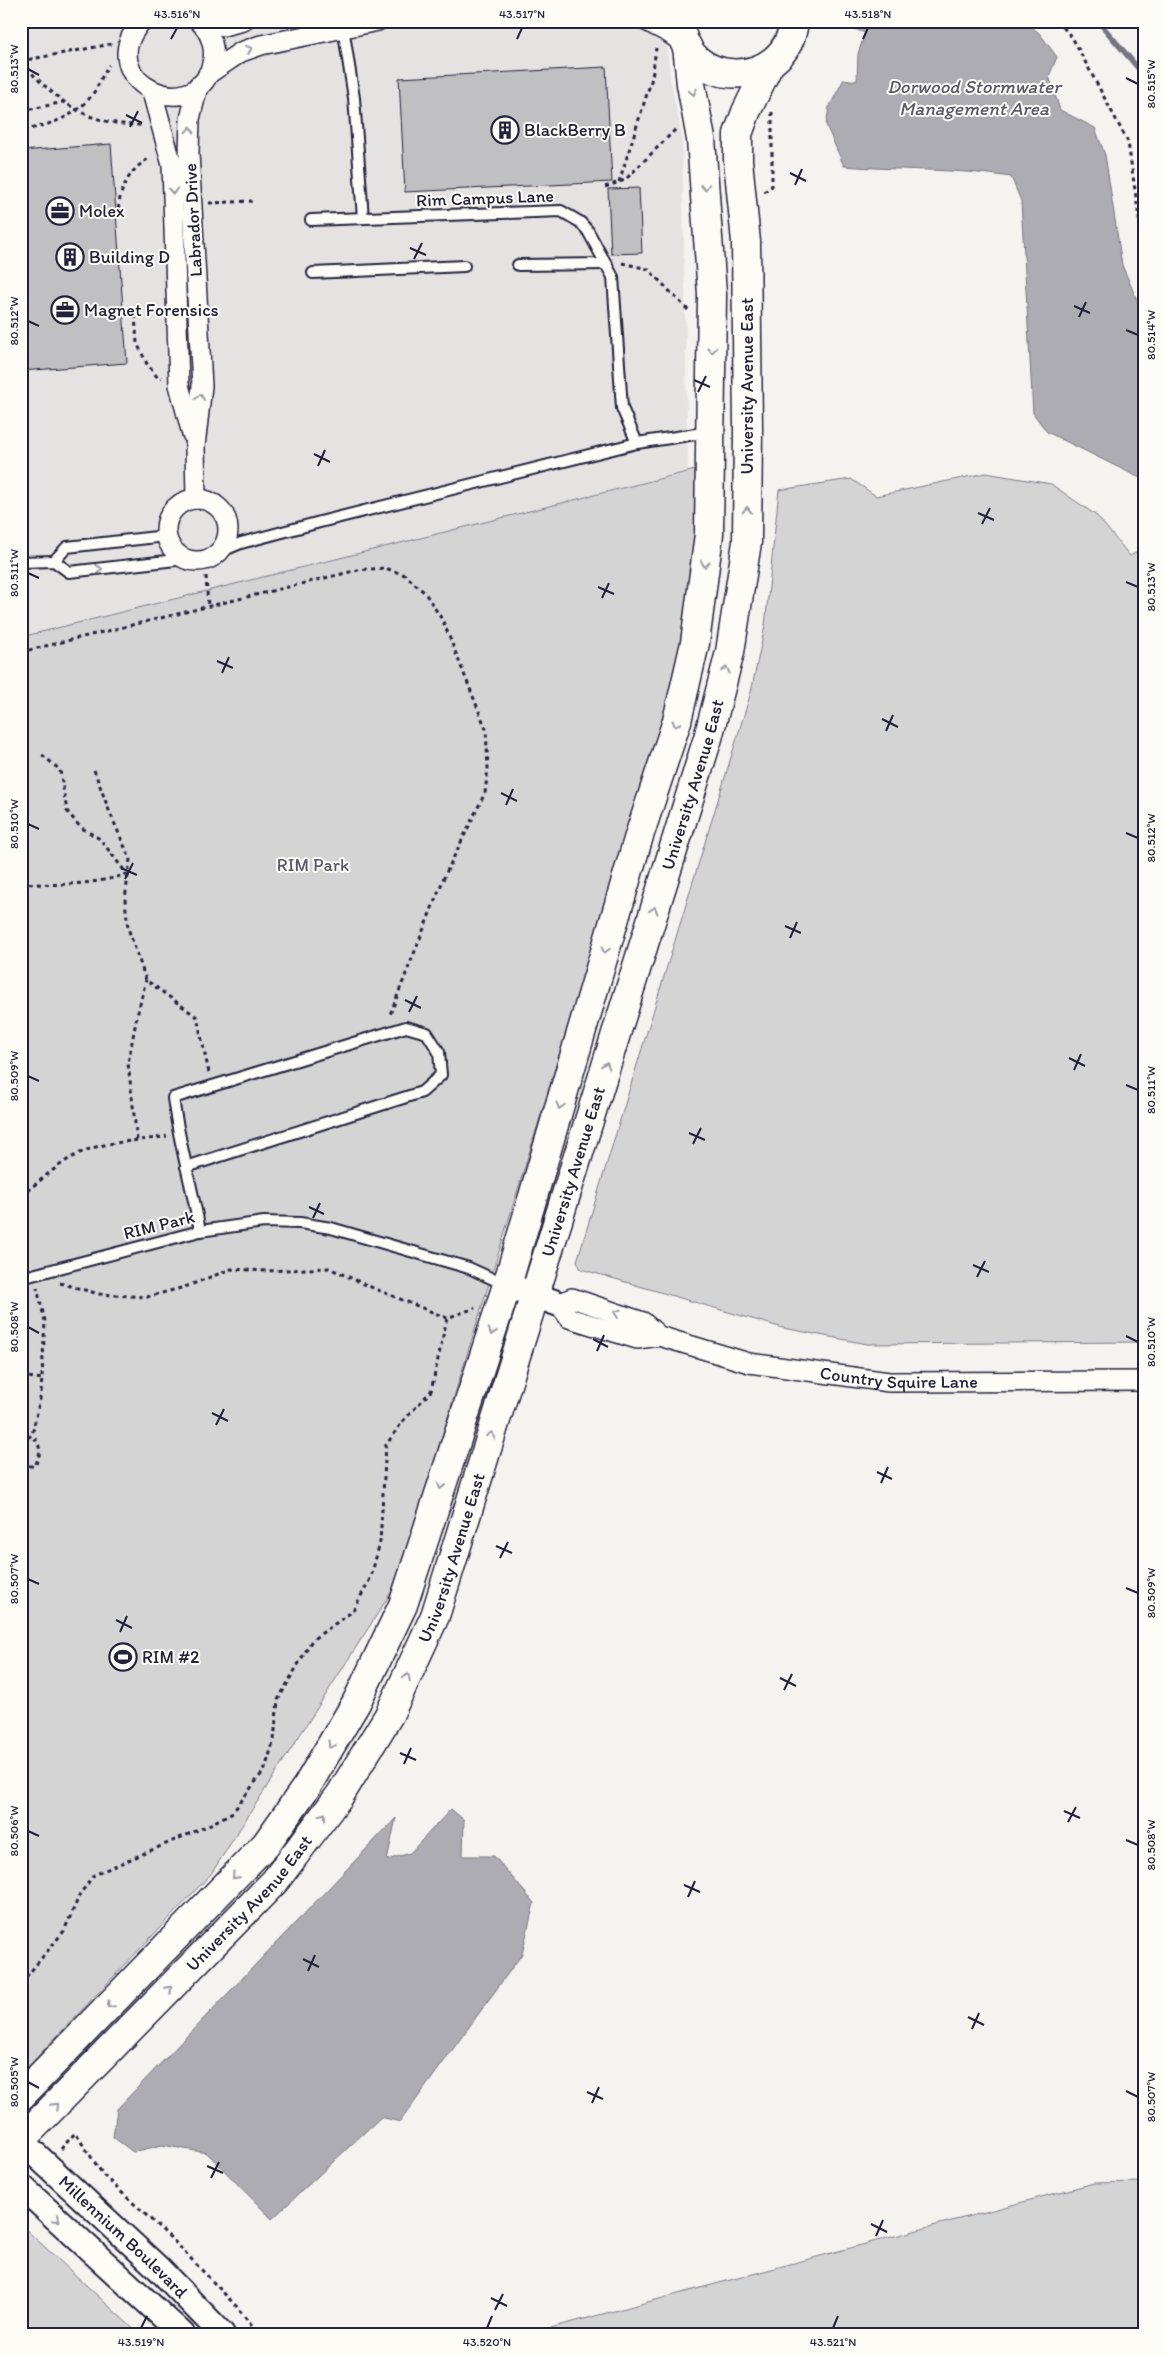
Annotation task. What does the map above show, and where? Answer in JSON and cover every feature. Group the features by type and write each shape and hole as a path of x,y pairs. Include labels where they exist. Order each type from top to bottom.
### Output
{"main road":[{"path":"683,33 699,60 715,70 733,74 752,72 769,65 785,49 794,21"},
{"name":"University Avenue East","path":"21,2096 266,1844 307,1786 356,1703 403,1605 507,1285 636,845 677,722 695,643 710,534 712,294 702,139 683,33"},
{"name":"University Avenue East","path":"21,2141 275,1881 340,1794 389,1715 435,1616 547,1300 705,748 730,652 747,542 746,242 738,160 738,134 746,112 769,65"}],"street":[{"path":"142,21 132,35 128,60 134,76 145,88 168,96 176,96 203,80 241,52 261,44 378,21"},
{"name":"Labrador Drive","path":"196,499 195,446 202,386 190,119 203,80 213,58 213,48 207,31 199,21"},
{"path":"207,21 223,26 243,21"},
{"path":"646,21 669,33 683,33"},
{"name":"Labrador Drive","path":"152,92 172,165 179,385 195,446"},
{"path":"196,499 210,503 222,512 227,526 225,540 217,553 202,560 185,559 176,553 166,536 166,525 176,507 186,501 196,499"},
{"name":"Country Squire Lane","path":"507,1285 547,1300 572,1298 643,1322 658,1336 749,1362 889,1382 1144,1381"},
{"name":"Millennium Boulevard","path":"21,2141 159,2268 222,2334"},
{"name":"Millennium Boulevard","path":"21,2186 182,2334"}],"lane":[{"path":"343,27 354,98 363,218"},
{"name":"Rim Campus Lane","path":"311,220 561,211 580,222 611,263 622,408 636,443"},
{"path":"518,265 611,263"},
{"path":"313,273 464,266"},
{"path":"217,553 241,543 320,522 636,443 712,432"},
{"path":"54,561 67,546 166,536"},
{"path":"21,562 54,561 69,572 185,559"},
{"path":"186,1168 422,1092 441,1075 439,1052 427,1033 406,1027 173,1098 178,1134 200,1231"},
{"name":"RIM Park","path":"21,1278 200,1231 264,1222 300,1223 331,1228 469,1268 507,1285"}],"path":[{"path":"1058,21 1073,39 1128,142 1144,252"},
{"path":"21,61 116,43"},
{"path":"619,182 652,78 656,48"},
{"path":"24,130 56,121 76,110 93,95 106,69 114,58"},
{"path":"21,61 64,102 91,118 117,124 146,125"},
{"path":"21,81 25,151"},
{"path":"22,111 64,102"},
{"path":"772,105 772,186"},
{"path":"605,187 625,180 664,138 683,122"},
{"path":"118,217 121,190 134,169 156,154"},
{"path":"209,203 252,201"},
{"path":"611,263 648,269 688,310"},
{"path":"135,315 137,343 147,364 158,378 165,379"},
{"path":"21,652 358,570 385,568 405,575 425,593 442,621 486,729 488,768 485,793 445,875 382,1034"},
{"path":"206,576 208,607"},
{"path":"40,753 60,770 67,811 80,827 100,839 127,874"},
{"path":"94,770 130,858 125,900 128,928 146,980 128,1063 137,1140"},
{"path":"21,883 38,884 107,880 127,874"},
{"path":"146,980 198,1017 212,1086"},
{"path":"21,1196 55,1169 81,1152 137,1140 178,1134"},
{"path":"21,1983 64,1931 80,1894 94,1875 205,1827 233,1812 264,1769 274,1740 278,1700 312,1640 353,1611 371,1577 380,1542 386,1445 403,1421 431,1391 447,1318 328,1268 266,1271 231,1269 185,1287 147,1297 99,1294 33,1275"},
{"path":"21,1442 32,1435 41,1394 45,1321 33,1275"},
{"path":"21,1376 42,1378"},
{"path":"21,1466 35,1466 41,1454 39,1443 32,1435"},
{"path":"72,2137 75,2133 104,2176 174,2240 237,2307 258,2334"}],"shaded area":[{"path":"21,21 665,21 670,78 682,137 688,471 21,637"}],"green space":[{"name":"RIM Park","path":"703,468 695,581 667,705 418,1514 392,1591 211,1874 21,2074 21,637"},
{"path":"986,473 1051,484 1097,516 1130,556 1144,548 1144,1342 867,1344 783,1328 581,1269 577,1261 751,692 765,626 779,490 851,479 876,496"},
{"path":"1144,2182 1144,2334 528,2334 1094,2183"},
{"path":"21,2225 139,2334 21,2334"}],"water":[{"name":"Dorwood Stormwater Management Area","path":"856,21 1025,21 1040,34 1057,57 1049,76 1060,110 1095,128 1105,155 1122,265 1144,316 1144,480 1047,432 1033,413 1021,201 1011,177 970,172 844,166 826,125 829,107 844,79 857,81 858,54 865,33 855,29"},
{"path":"451,1809 464,1820 463,1856 494,1856 534,1903 522,1954 400,2122 381,2117 272,2219 207,2153 162,2145 133,2152 113,2137 117,2109 396,1818 387,1860 410,1853"}],"building":[{"name":"BlackBerry B","path":"606,67 612,182 405,192 399,78"},
{"name":"Building D","path":"111,144 127,363 21,371 21,151"},
{"path":"639,188 642,253 611,254 608,189"}],"waterway":[{"path":"1098,21 1144,75"}],"place":[{"name":"BlackBerry B","path":"505,130"},
{"name":"Molex","path":"60,211"},
{"name":"Building D","path":"70,257"},
{"name":"Magnet Forensics","path":"65,310"},
{"name":"RIM #2","path":"123,1657"}]}
